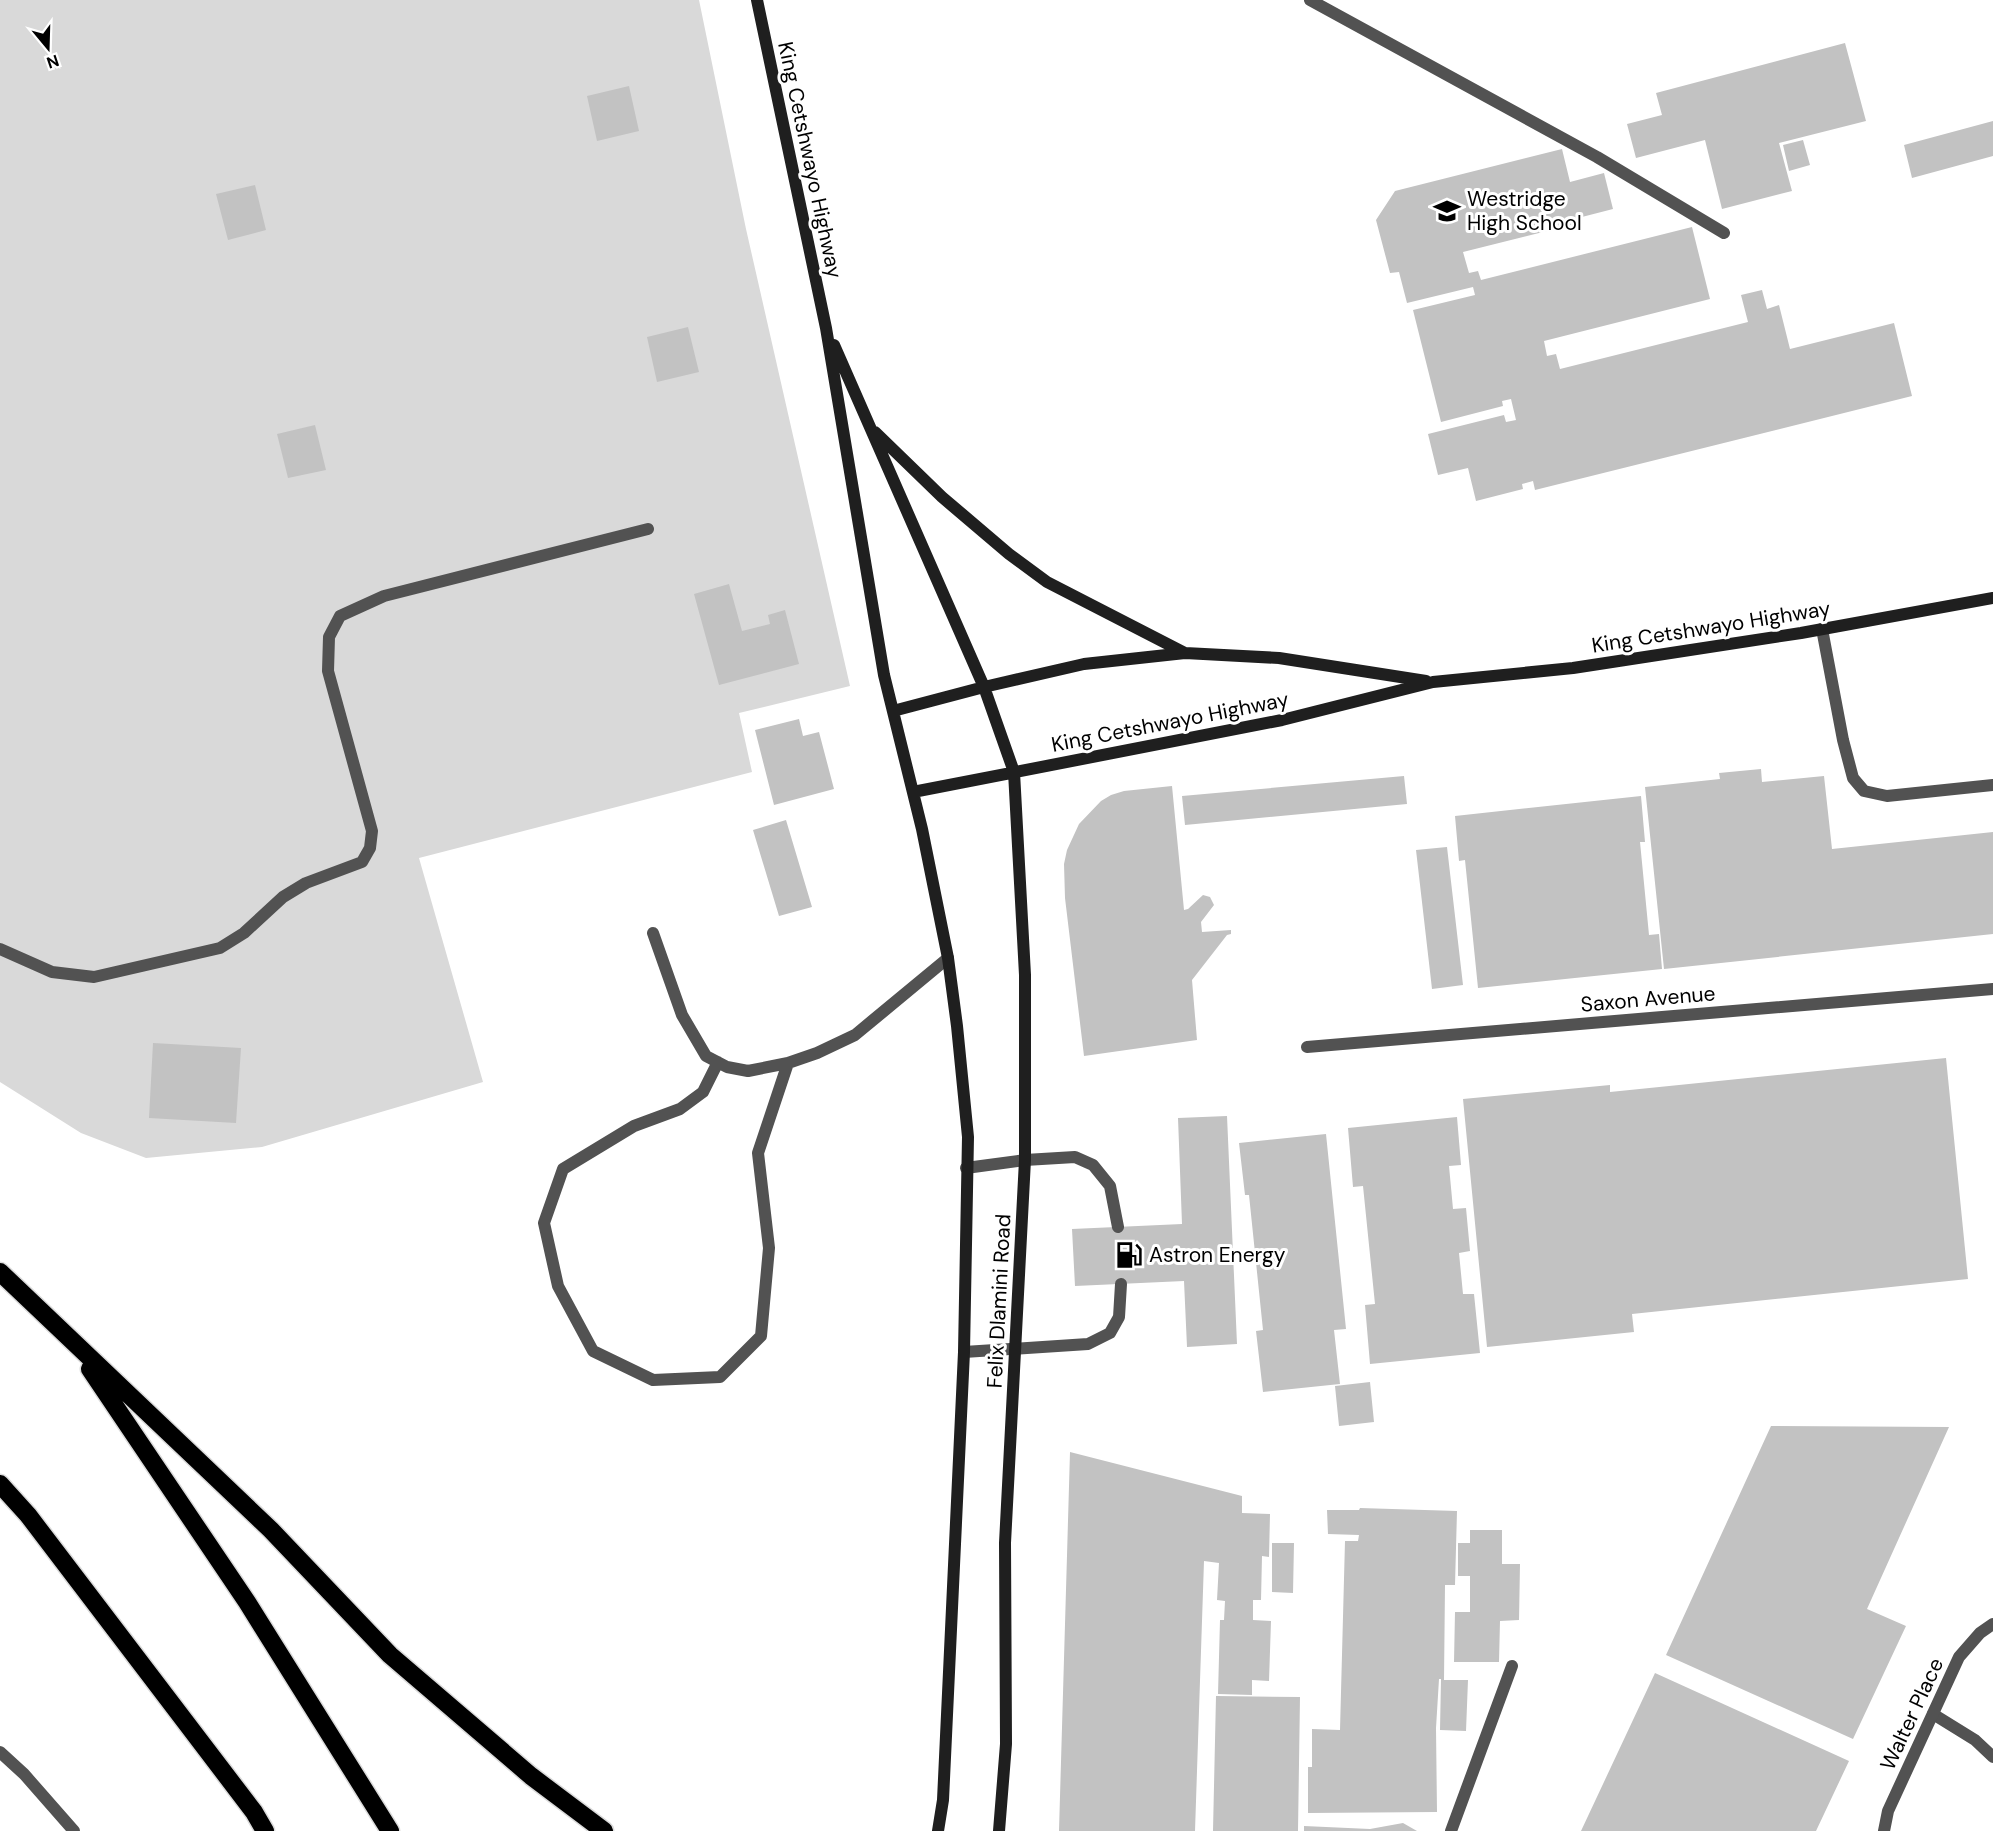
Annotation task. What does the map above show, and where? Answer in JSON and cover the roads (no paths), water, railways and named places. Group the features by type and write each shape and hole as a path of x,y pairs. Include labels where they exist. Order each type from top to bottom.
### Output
{"highway":[{"path":"0,1272 271,1530 390,1655 531,1776 604,1831"},
{"path":"70,1340 247,1602 390,1831"},
{"path":"0,1484 28,1515 254,1812 265,1831"}],"main road":[{"name":"King Cetshwayo Highway","path":"757,0 826,328 884,675 893,711 1084,664 1185,653 1279,658 1433,682"},
{"name":"King Cetshwayo Highway","path":"826,328 984,687"},
{"path":"870,427 942,497 1009,554 1047,582 1185,653"},
{"name":"King Cetshwayo Highway","path":"913,792 1282,720 1433,682 1574,668 1822,629 1993,598"},
{"name":"Felix Dlamini Road","path":"984,687 1014,772 1025,975 1025,1160 1005,1543 1006,1744 999,1831"},
{"name":"Felix Dlamini Road","path":"893,711 913,792 948,958 968,1137 964,1352 944,1790 938,1831"}],"street":[{"path":"1310,0 1597,157 1725,233"},
{"path":"0,949 52,972 94,977 220,948 244,933 283,897 306,883 362,862 370,848 372,831 328,671 329,636 340,616 384,596 648,530"},
{"path":"1822,629 1843,740 1853,778 1864,791 1887,796 1993,785"},
{"path":"653,933 682,1015 706,1056 728,1067 748,1071 788,1063 817,1053 855,1035 948,958"},
{"name":"Saxon Avenue","path":"1307,1047 1993,989"},
{"path":"718,1062 704,1092 680,1109 634,1126 563,1169 544,1223 558,1286 593,1351 653,1380 720,1377 761,1336 769,1248 758,1153 788,1063"},
{"path":"966,1168 1025,1160 1075,1157 1093,1166 1110,1186 1118,1227"},
{"path":"964,1352 1088,1344 1110,1333 1119,1317 1121,1284"},
{"name":"Walter Place","path":"1884,1831 1888,1811 1959,1657 1980,1633 1993,1624"},
{"path":"1451,1831 1512,1666"},
{"path":"1934,1714 1975,1740 1993,1757"},
{"path":"0,1752 24,1774 74,1831"}],"place":[{"name":"Westridge High School","path":"1447,211"},
{"name":"Astron Energy","path":"1129,1255"}]}
